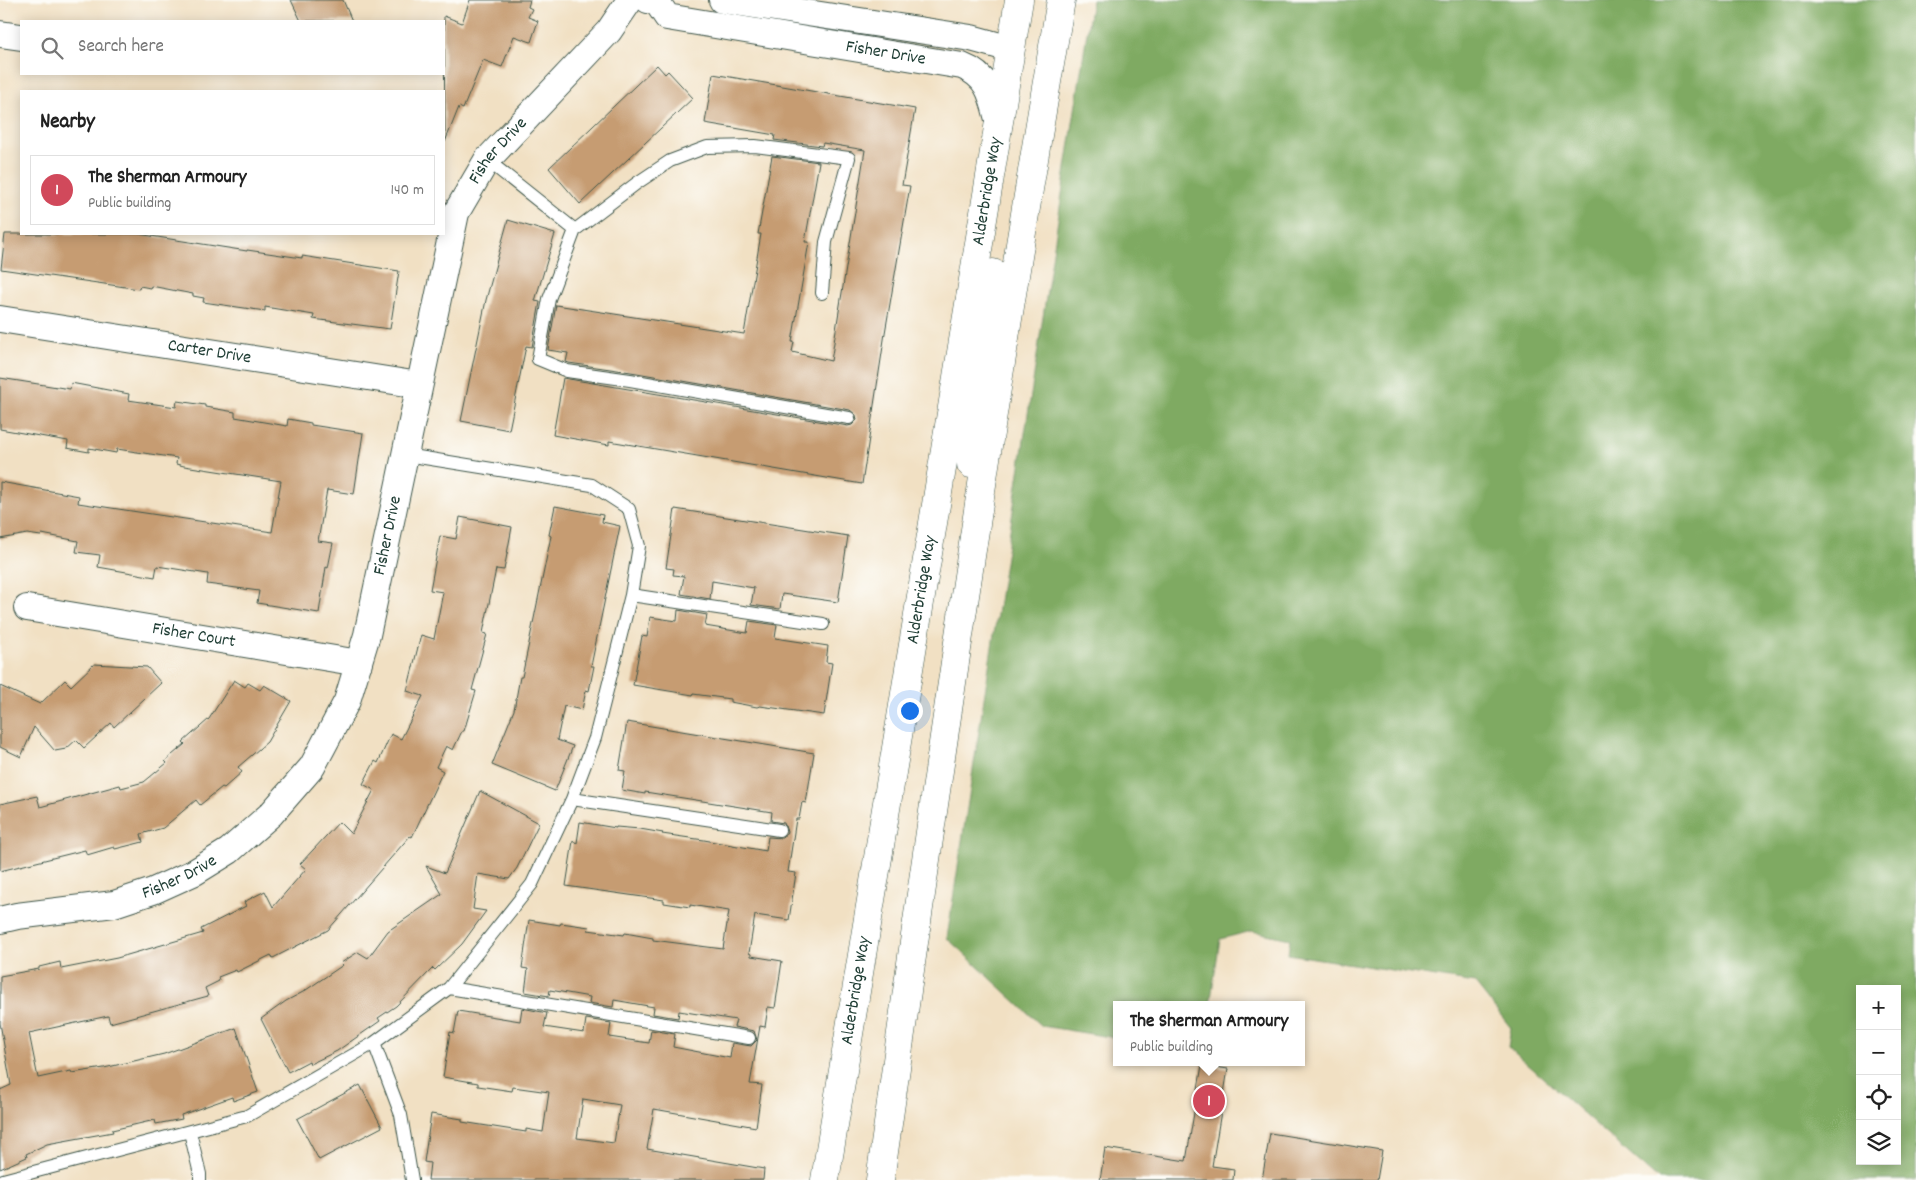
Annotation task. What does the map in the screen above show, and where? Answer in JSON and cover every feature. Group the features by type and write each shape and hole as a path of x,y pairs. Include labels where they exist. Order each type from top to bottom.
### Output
{"main road":[{"name":"Alderbridge Way","path":"825,1180 1019,0"},
{"path":"880,1180 973,540 1023,219 1061,0"},
{"path":"973,540 970,419 1022,86 1019,66 1010,52"}],"street":[{"name":"Fisher Drive","path":"0,920 114,904 153,891 195,872 229,851 271,814 312,767 347,701 359,663 406,455 456,213 487,160 609,31 630,0"},
{"name":"Fisher Drive","path":"722,0 971,38 1000,46 1010,52"},
{"name":"Fisher Drive","path":"655,1 666,17 962,66 976,71 983,79 991,95 999,123"},
{"path":"0,34 20,37"},
{"name":"Carter Drive","path":"0,319 419,385"},
{"name":"Fisher Court","path":"27,608 359,663"}],"lane":[{"path":"822,293 826,242 849,158 755,146 707,147 670,161 637,183 576,230 549,299 538,359 567,371 849,418"},
{"path":"487,160 576,230"},
{"path":"3,1180 247,1116 374,1044 449,988 532,884 572,799 595,738 631,595 639,546 629,509 592,485 406,455"},
{"path":"631,595 823,624"},
{"path":"572,799 779,830"},
{"path":"449,988 749,1038"},
{"path":"374,1044 401,1115 412,1180"},
{"path":"190,1132 200,1180"}],"green space":[{"path":"1092,0 1916,0 1916,1180 1659,1180 1508,1047 1511,1028 1475,983 1288,954 1290,939 1252,931 1220,939 1211,1001 1113,1001 1113,1038 1042,1026 947,938"}],"building":[{"path":"291,0 343,0 352,20 301,20"},
{"path":"470,0 530,0 528,7 532,9 528,17 538,21 531,42 514,36 502,67 483,60 463,109 459,107 445,142 444,16 462,23"},
{"path":"657,65 665,74 668,71 693,98 580,204 549,168"},
{"path":"713,74 915,109 902,185 910,186 862,484 609,441 609,445 553,435 563,378 848,426 857,420 856,415 850,410 569,363 566,362 568,353 548,350 556,305 744,334 761,234 758,234 772,156 819,162 805,242 809,242 792,342 794,342 792,352 831,361 865,150 823,143 822,146 774,140 775,135 705,123"},
{"path":"508,220 555,234 535,301 540,302 532,347 526,346 509,430 461,421 486,300"},
{"path":"5,234 20,234 144,235 399,271 390,329 313,319 314,315 265,307 265,311 203,302 204,298 193,296 193,294 151,286 150,288 140,286 139,289 1,269"},
{"path":"0,378 70,389 71,383 129,394 128,400 176,407 177,401 235,412 235,417 287,426 288,419 311,423 311,425 363,433 354,494 327,490 318,541 333,543 328,568 326,567 319,613 257,603 259,591 207,584 208,574 157,566 155,577 98,567 100,555 76,552 78,541 42,534 41,536 27,534 0,539 0,482 79,496 78,503 272,532 281,481 184,466 176,464 177,458 117,449 116,453 89,448 89,452 67,448 68,441 0,429"},
{"path":"555,506 603,515 602,522 620,526 591,666 594,666 589,691 586,690 582,710 564,706 557,740 573,746 555,791 492,765 514,710 551,536 549,535"},
{"path":"675,509 848,536 838,602 782,594 780,609 751,605 754,588 712,581 710,599 681,594 684,576 673,575 674,569 666,568"},
{"path":"460,517 512,527 504,570 496,569 483,633 487,634 472,690 476,691 464,731 462,731 453,750 446,746 436,767 443,771 412,837 410,836 328,930 273,958 271,955 237,972 236,970 218,977 219,981 205,988 208,996 110,1023 108,1016 29,1033 38,1078 71,1071 72,1073 104,1068 164,1054 236,1028 258,1092 233,1101 232,1097 181,1115 182,1119 156,1124 155,1120 112,1130 113,1132 47,1144 26,1154 27,1157 0,1169 0,1090 11,1085 0,1023 0,976 39,969 39,967 60,962 61,969 117,958 203,933 201,929 246,906 244,902 265,891 273,907 306,869 300,864 339,822 351,834 374,790 363,784 375,761 378,763 391,734 401,739 423,696 407,691 421,635 434,639 443,592 430,590 440,536 456,539"},
{"path":"678,610 707,615 705,626 747,633 749,621 777,625 775,638 828,646 826,662 832,663 824,715 757,707 730,702 730,699 633,685 642,636 647,637 650,617 677,621"},
{"path":"94,664 147,667 161,683 114,727 111,723 84,748 76,740 66,749 55,751 34,727 21,757 0,747 0,686 40,704 65,680 71,686"},
{"path":"234,680 245,687 248,683 260,690 264,685 291,701 267,742 238,767 242,772 224,788 222,787 200,805 196,800 163,828 141,834 143,842 115,849 114,847 87,855 85,850 0,871 0,804 37,796 40,807 120,785 121,788 144,782 167,763 165,761 185,744 183,742 209,719"},
{"path":"627,722 814,753 806,803 802,802 799,819 796,819 788,872 796,873 789,920 755,915 749,953 751,956 782,961 775,1008 768,1007 765,1027 760,1026 750,1084 762,1085 756,1127 654,1109 647,1149 764,1169 763,1180 428,1180 430,1163 424,1162 431,1114 462,1119 462,1122 526,1132 526,1129 543,1132 549,1092 513,1087 512,1091 478,1086 478,1083 443,1077 450,1032 454,1033 458,1011 520,1021 522,1008 547,1013 544,1027 584,1033 586,1019 611,1023 609,1037 649,1043 651,1030 675,1034 673,1047 730,1058 732,1043 751,1046 757,1040 754,1031 734,1027 736,1020 679,1011 678,1018 653,1014 654,1007 614,1000 613,1007 589,1003 590,997 550,990 549,996 525,992 528,969 522,968 529,920 589,927 588,930 624,935 625,933 653,938 653,940 723,949 729,911 690,905 690,907 664,903 664,900 566,886 573,841 577,843 580,822 616,828 640,829 766,851 768,837 782,838 787,832 784,823 771,821 772,812 622,790 625,771 619,770","holes":["583,1099 620,1105 614,1143 577,1138"]},
{"path":"480,791 539,823 517,868 509,879 478,874 473,909 486,911 462,944 435,970 433,968 396,1006 378,1018 380,1021 337,1051 310,1064 309,1061 288,1072 261,1019 343,965 341,963 358,952 368,958 388,931 442,894 426,866 445,873"},
{"path":"1202,1066 1228,1069 1212,1166 1234,1169 1233,1180 1100,1180 1105,1148 1186,1161"},
{"path":"360,1085 382,1127 319,1160 297,1119"},
{"path":"1270,1133 1382,1151 1377,1180 1262,1180"}],"place":[{"name":"The Sherman Armoury","path":"1209,1101"}]}
